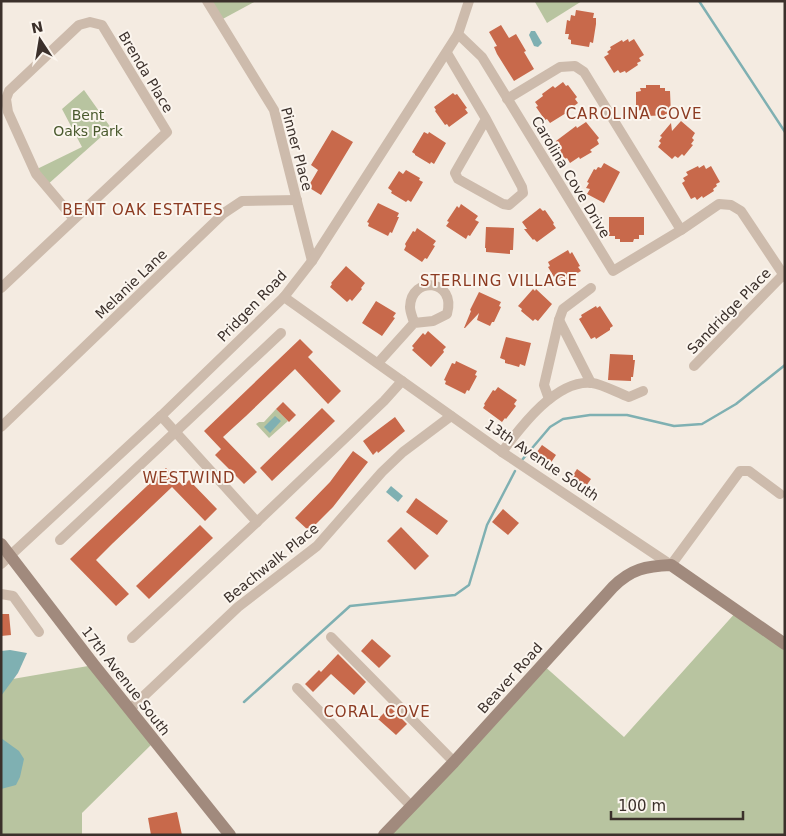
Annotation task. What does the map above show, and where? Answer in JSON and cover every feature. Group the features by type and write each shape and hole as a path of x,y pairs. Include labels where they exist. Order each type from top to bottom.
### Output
{"street":[{"name":"Pinner Place","path":"207,1 274,110 312,261"},
{"name":"Pridgen Road","path":"6,560 161,416 284,297 312,261 447,53 458,34 469,1"},
{"name":"Brenda Place","path":"91,17 102,25 167,132 74,219 36,174 8,112 6,99 9,91 79,25 91,17"},
{"name":"Carolina Cove Drive","path":"458,34 482,57 613,271 681,230"},
{"path":"447,53 486,119 522,187 523,194 509,205 503,204 458,179 456,173 486,119"},
{"path":"507,99 560,67 575,66 584,72 681,230 719,204 731,205 741,211 784,276"},
{"name":"Melanie Lane","path":"1,427 224,213 242,201 297,200"},
{"path":"2,287 74,219"},
{"name":"Sandridge Place","path":"694,366 784,276"},
{"path":"549,399 544,385 563,309 591,288"},
{"name":"13th Avenue South","path":"284,297 502,452 785,644"},
{"path":"559,320 591,383"},
{"path":"378,363 414,323"},
{"path":"60,540 281,333"},
{"path":"132,638 257,522 402,381"},
{"path":"502,452 528,417 549,399 571,386 591,383 629,396 643,391"},
{"path":"161,416 257,522"},
{"name":"Beachwalk Place","path":"130,709 238,607 317,546 382,472 403,452 451,416"},
{"path":"671,565 740,471 749,471 780,494"},
{"name":"17th Avenue South","path":"1,544 6,560 130,709 230,835"},
{"name":"Beaver Road","path":"384,835 454,762 623,576 652,566 671,565"},
{"path":"1,594 13,596 39,632"},
{"path":"331,638 454,762"},
{"path":"297,688 411,806"}],"green space":[{"path":"207,1 256,1 219,21"},
{"path":"536,1 582,1 547,23"},
{"name":"Bent Oaks Park","path":"84,90 111,128 46,186 35,170 82,147 62,109"},
{"path":"276,409 288,421 269,438 256,424 264,422"},
{"path":"737,611 785,646 785,835 384,835 542,664 624,737"},
{"path":"94,665 155,741 82,813 82,835 1,835 1,681"}],"water":[{"path":"531,31 535,31 542,43 538,47 534,46 529,35"},
{"path":"275,416 281,421 270,433 264,427"},
{"path":"391,486 403,496 398,502 386,492"},
{"path":"10,650 27,653 18,673 1,696 1,651"},
{"path":"1,738 19,751 24,759 16,785 1,789"}],"building":[{"path":"576,10 594,13 593,18 596,18 593,43 590,42 589,47 571,44 571,40 568,39 569,34 565,34 567,20 570,21 571,15 575,16"},
{"path":"501,25 509,38 516,34 534,69 514,81 497,54 494,47 497,46 489,32"},
{"path":"628,39 629,42 634,39 644,55 639,58 641,61 637,63 638,65 626,73 625,71 620,73 618,70 614,73 604,57 609,54 607,52 611,49 610,47 622,40 623,42"},
{"path":"563,82 566,86 568,85 577,97 575,99 578,103 571,110 550,123 547,119 545,120 536,107 538,106 535,102 553,86 555,88"},
{"path":"646,85 660,85 660,88 665,88 665,91 670,91 671,115 647,116 647,113 642,114 641,110 636,111 636,92 641,91 640,88 646,88"},
{"path":"453,93 457,94 467,108 465,109 468,113 449,127 447,124 445,125 434,107"},
{"path":"681,121 695,133 691,144 693,145 684,156 682,154 678,158 675,156 672,159 658,147 661,143 659,141 662,137 660,136 671,123 672,131"},
{"path":"586,122 599,138 597,140 599,144 590,150 592,152 570,163 557,147 559,145 556,141 576,126 577,128"},
{"path":"332,130 353,142 321,195 308,187 318,170 311,165"},
{"path":"424,132 428,134 429,132 446,143 434,164 431,162 430,164 412,152"},
{"path":"604,163 620,172 604,203 587,194 590,189 586,188 594,169 601,168"},
{"path":"704,165 706,169 711,166 720,182 716,184 717,186 713,189 714,191 703,198 702,196 697,200 695,197 691,199 682,183 685,181 683,178 688,175 686,172"},
{"path":"406,170 420,178 419,180 423,182 411,202 408,200 406,202 391,193 392,191 388,188 399,171 403,174"},
{"path":"378,203 399,213 392,233 390,232 388,236 368,226 369,223 367,222"},
{"path":"461,204 478,216 475,220 479,222 466,239 446,226 449,222 447,221 457,206 459,208"},
{"path":"540,208 543,211 545,210 556,228 537,242 524,229 527,229 522,222"},
{"path":"609,217 644,217 644,235 639,235 639,239 634,239 633,242 620,242 620,239 615,239 615,236 609,236"},
{"path":"486,227 514,228 513,250 510,250 510,254 486,252"},
{"path":"417,228 436,241 427,259 425,258 422,262 404,250 405,244"},
{"path":"568,250 570,254 572,252 581,271 561,283 559,280 557,282 548,267 550,266 548,262"},
{"path":"346,266 365,283 352,301 350,299 347,302 330,287 331,283"},
{"path":"533,289 535,291 536,289 552,304 538,321 535,319 533,321 518,306"},
{"path":"479,292 501,302 499,306 501,307 490,326 477,320 479,313 464,328 470,310"},
{"path":"376,301 396,313 393,317 395,318 382,336 362,323"},
{"path":"596,306 597,308 600,306 613,326 596,339 595,337 591,339 579,319 582,317 581,315"},
{"path":"428,331 446,347 431,367 412,350 414,348 412,346 423,333 425,335"},
{"path":"506,337 531,343 525,366 520,364 519,367 505,363 505,360 500,358"},
{"path":"300,339 313,352 308,357 341,391 328,404 295,369 223,437 257,472 244,484 215,455 221,449 204,431"},
{"path":"610,354 633,355 633,360 635,360 631,381 608,380"},
{"path":"456,361 477,371 475,375 477,376 469,391 467,390 465,394 445,384 446,381 444,380 452,363 455,364"},
{"path":"498,387 517,400 514,404 516,406 502,422 483,408 493,390 495,391"},
{"path":"283,402 296,415 289,422 276,409"},
{"path":"322,408 335,421 272,481 260,468"},
{"path":"395,417 405,431 373,455 363,441"},
{"path":"542,445 556,455 548,467 534,456"},
{"path":"353,451 368,462 333,507 309,531 295,518 330,482"},
{"path":"166,468 183,486 189,480 217,509 205,521 172,487 112,544 96,560 129,594 116,606 70,559"},
{"path":"577,469 591,479 584,489 570,480"},
{"path":"416,498 448,521 437,535 406,512"},
{"path":"503,509 519,523 508,535 492,522"},
{"path":"200,525 213,538 149,599 136,586"},
{"path":"401,527 429,556 415,570 387,541"},
{"path":"1,614 9,614 11,635 1,636"},
{"path":"372,639 391,656 379,668 361,651"},
{"path":"338,654 366,682 354,695 331,674 313,692 305,684 319,670 321,672"},
{"path":"390,707 407,724 396,735 378,719"},
{"path":"177,812 182,835 151,835 148,818"}],"waterway":[{"path":"699,1 785,132"},
{"path":"522,460 550,427 563,419 590,415 627,415 674,426 702,424 736,404 785,365"},
{"path":"244,702 350,606 455,595 469,585 487,525 515,471"}],"district":[{"name":"CAROLINA COVE","path":"634,114"},
{"name":"BENT OAK ESTATES","path":"143,210"},
{"name":"STERLING VILLAGE","path":"499,281"},
{"name":"WESTWIND","path":"189,478"},
{"name":"CORAL COVE","path":"377,712"}]}
